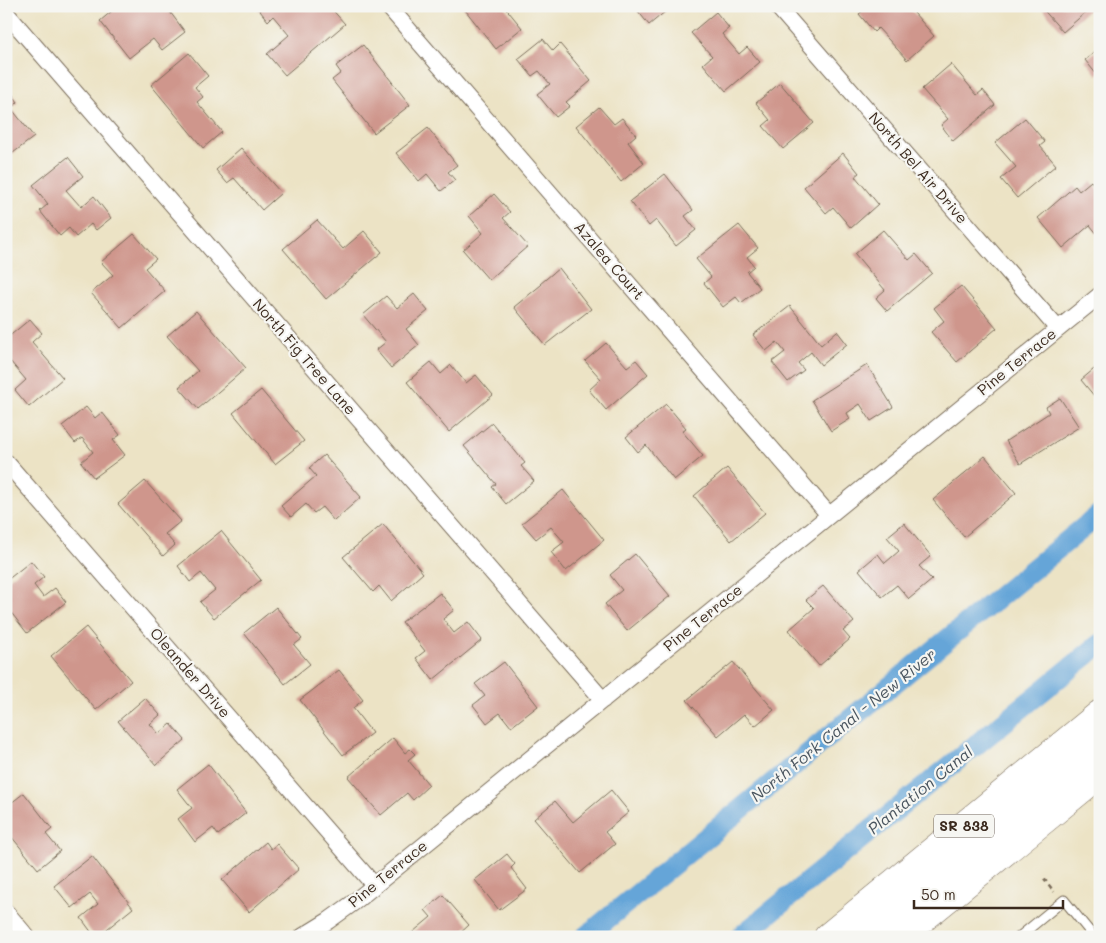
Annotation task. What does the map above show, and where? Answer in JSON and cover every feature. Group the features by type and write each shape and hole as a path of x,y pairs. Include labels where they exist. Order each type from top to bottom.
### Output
{"highway":[{"name":"SR 838","path":"828,937 1100,714"},
{"path":"865,937 1091,751 1100,735"},
{"name":"SR 838","path":"900,937 1100,774"}],"street":[{"name":"Azalea Court","path":"388,6 829,515"},
{"name":"North Bel Air Drive","path":"778,6 1058,329"},
{"name":"North Fig Tree Lane","path":"6,13 603,700"},
{"name":"Pine Terrace","path":"302,937 347,908 1100,295"},
{"name":"Oleander Drive","path":"6,462 374,885"},
{"path":"6,912 27,937"}],"lane":[{"path":"1019,937 1064,900 1094,937"}],"path":[{"path":"1044,879 1055,892"}],"building":[{"path":"118,6 178,6 170,12 185,32 162,50 153,39 129,58 100,21"},
{"path":"256,6 329,6 345,24 285,75 267,54 289,35 273,16 268,21"},
{"path":"462,6 504,6 522,28 496,49"},
{"path":"634,6 672,6 649,25"},
{"path":"869,6 908,6 934,36 907,60 878,28 874,32 859,14"},
{"path":"1040,6 1093,6 1063,32"},
{"path":"716,12 729,28 722,34 739,54 747,47 760,62 726,91 703,64 712,56 691,33"},
{"path":"543,39 553,51 560,44 591,81 566,102 570,106 556,117 537,94 550,84 539,71 532,76 518,59"},
{"path":"363,45 410,105 374,133 332,80 341,73 336,66"},
{"path":"1100,48 1100,72 1097,75 1085,60"},
{"path":"189,53 208,76 195,87 203,97 197,102 222,132 203,148 151,85"},
{"path":"951,64 977,95 983,90 995,105 953,141 941,125 948,119 922,89"},
{"path":"780,83 814,123 783,149 763,126 770,120 756,103"},
{"path":"6,86 18,102 11,108 34,137 9,156 6,152"},
{"path":"599,107 614,124 622,118 636,135 628,142 644,163 621,182 576,126"},
{"path":"1025,118 1045,142 1040,146 1056,165 1017,198 1001,179 1016,167 995,143"},
{"path":"428,128 457,165 448,172 455,180 441,191 427,174 419,181 396,153"},
{"path":"241,148 281,193 262,210 234,178 227,183 216,170"},
{"path":"843,153 859,173 855,176 878,204 851,228 833,207 826,213 804,187"},
{"path":"68,157 83,176 66,190 81,207 94,196 111,218 96,230 91,224 76,237 69,228 60,236 40,211 48,204 33,185"},
{"path":"665,174 693,210 685,216 696,230 676,246 656,220 649,226 630,201"},
{"path":"1091,181 1100,192 1100,234 1098,235 1090,225 1063,248 1038,218 1075,186 1079,191"},
{"path":"494,194 510,212 503,218 528,246 489,280 463,250 483,233 469,216"},
{"path":"317,220 343,249 364,231 382,252 326,299 283,249"},
{"path":"739,225 758,248 747,257 754,266 747,272 760,288 741,303 736,297 723,307 704,283 711,277 696,259"},
{"path":"883,230 909,260 916,254 932,273 887,311 876,298 885,290 855,254"},
{"path":"134,234 156,259 145,268 165,291 122,328 91,293 113,275 101,262"},
{"path":"559,268 591,309 545,345 514,307"},
{"path":"961,286 997,328 957,362 931,332 944,321 934,308"},
{"path":"414,294 428,311 406,329 419,345 391,368 376,350 386,342 363,315 386,296 397,308"},
{"path":"790,306 821,345 837,331 847,344 821,365 811,352 798,363 804,370 788,382 772,362 785,352 777,342 766,351 753,335"},
{"path":"196,311 246,368 198,409 179,387 198,371 167,336"},
{"path":"30,319 42,333 32,342 63,378 29,407 15,390 26,380 10,361 6,364 6,339"},
{"path":"606,343 627,367 636,360 648,374 606,410 589,390 601,379 585,361"},
{"path":"431,362 441,374 451,365 466,383 476,375 493,395 449,432 407,382"},
{"path":"1100,364 1100,403 1081,380"},
{"path":"867,365 893,407 871,421 860,404 847,413 850,419 831,431 812,400"},
{"path":"261,390 304,441 275,464 233,413"},
{"path":"1060,398 1079,427 1020,464 1006,441 1049,413 1046,407"},
{"path":"666,404 686,428 682,431 703,456 674,480 646,445 638,452 626,437"},
{"path":"86,407 95,418 102,412 120,435 113,440 125,455 94,478 81,462 93,452 82,438 75,443 62,426"},
{"path":"492,423 525,463 521,466 534,481 506,504 492,487 496,484 464,446"},
{"path":"324,455 361,497 334,521 322,507 314,513 306,504 291,517 281,506 316,476 309,468"},
{"path":"985,456 1016,493 964,537 933,500"},
{"path":"727,468 765,513 731,541 694,496"},
{"path":"145,481 181,521 165,534 175,545 163,556 118,504"},
{"path":"563,490 604,540 566,571 551,552 564,542 551,527 536,539 522,523"},
{"path":"904,523 931,556 919,566 932,580 909,599 897,585 882,597 859,570 878,554 885,563 899,551 887,537"},
{"path":"383,524 423,573 391,601 379,586 373,592 343,557"},
{"path":"221,531 261,580 214,618 200,602 215,590 201,573 190,582 178,566"},
{"path":"635,554 670,596 627,631 605,604 622,590 610,575"},
{"path":"31,561 44,577 34,585 43,597 55,588 66,602 27,633 6,606 6,581"},
{"path":"823,586 854,622 843,631 850,639 819,666 789,630 814,608 806,600"},
{"path":"440,593 454,610 443,619 454,633 468,622 482,640 433,680 416,658 425,651 402,622"},
{"path":"276,607 302,639 294,645 310,664 285,684 244,633"},
{"path":"86,627 131,681 96,710 51,656"},
{"path":"504,662 538,706 511,727 500,713 487,723 473,705 485,696 475,684"},
{"path":"733,662 774,710 755,726 744,714 718,736 687,700"},
{"path":"339,670 363,700 353,708 372,733 343,755 300,700"},
{"path":"145,698 160,715 150,724 159,734 171,724 185,740 156,765 118,721"},
{"path":"393,738 405,753 410,749 415,754 408,760 429,785 413,800 407,793 381,815 348,777"},
{"path":"208,764 246,813 218,835 213,828 195,842 178,819 192,808 177,789"},
{"path":"611,790 629,812 605,832 615,844 580,873 534,819 555,801 573,822"},
{"path":"24,793 52,829 46,834 60,851 38,869 6,830 6,807"},
{"path":"266,842 271,849 277,844 299,869 249,912 222,880"},
{"path":"507,854 515,864 511,868 527,889 499,910 475,880"},
{"path":"92,856 133,908 97,937 95,937 81,918 98,904 90,894 72,908 54,886"},
{"path":"443,895 469,925 456,937 407,937 431,917 425,910"}],"waterway":[{"name":"North Fork Canal - New River","path":"585,937 1100,514"},
{"name":"Plantation Canal","path":"740,937 1100,644"}]}
